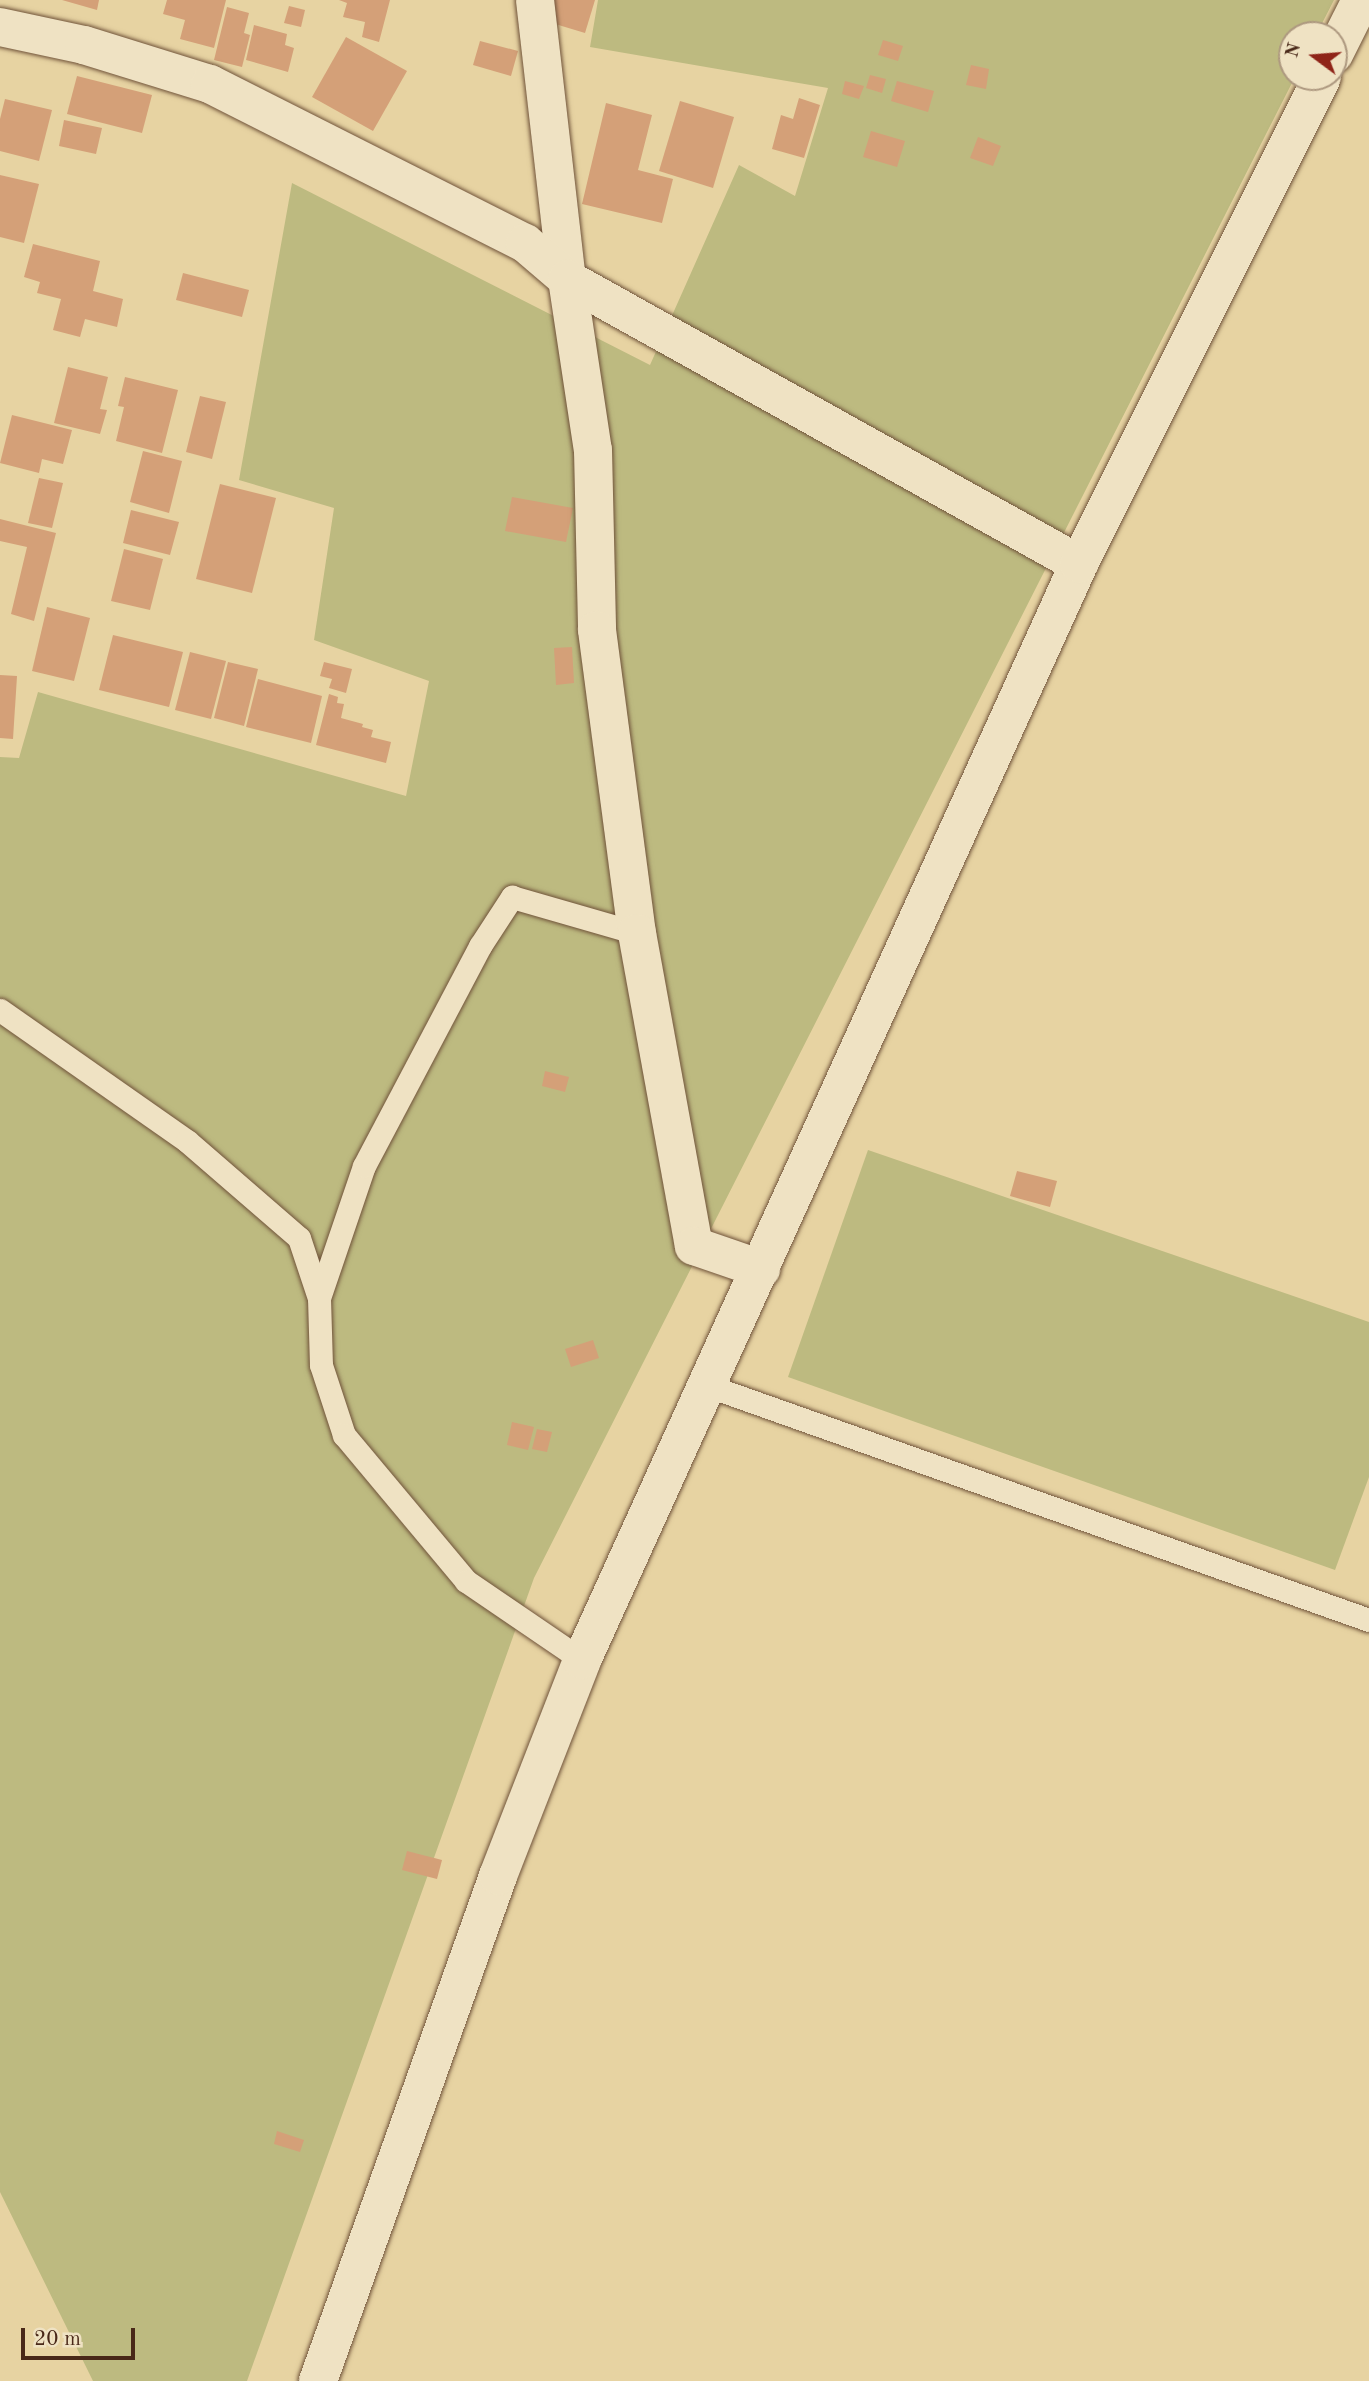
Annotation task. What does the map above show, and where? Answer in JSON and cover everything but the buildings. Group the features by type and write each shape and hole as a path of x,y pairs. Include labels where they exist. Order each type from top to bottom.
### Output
{"street":[{"path":"535,0 567,279 593,450 597,630 637,933 694,1246 761,1269"},
{"path":"1348,26 1361,0"},
{"path":"0,27 84,45 210,84 525,243 567,279 1079,564"},
{"path":"318,2381 498,1876 582,1660 1079,564 1315,91"}],"lane":[{"path":"319,1298 364,1167 480,946 512,897 637,933"},
{"path":"0,1010 187,1141 299,1238 319,1298 321,1364 344,1436 466,1581 582,1660"},
{"path":"706,1385 1369,1619"}],"shaded area":[{"path":"598,0 1334,0 1323,21 1278,21 1278,91 1288,91 534,1578 247,2381 93,2381 0,2192 0,757 19,758 38,692 406,796 429,681 314,640 334,508 239,480 292,183 650,365 739,165 795,196 828,88 590,47"},
{"path":"868,1150 1369,1322 1369,1477 1335,1570 788,1377"}]}
